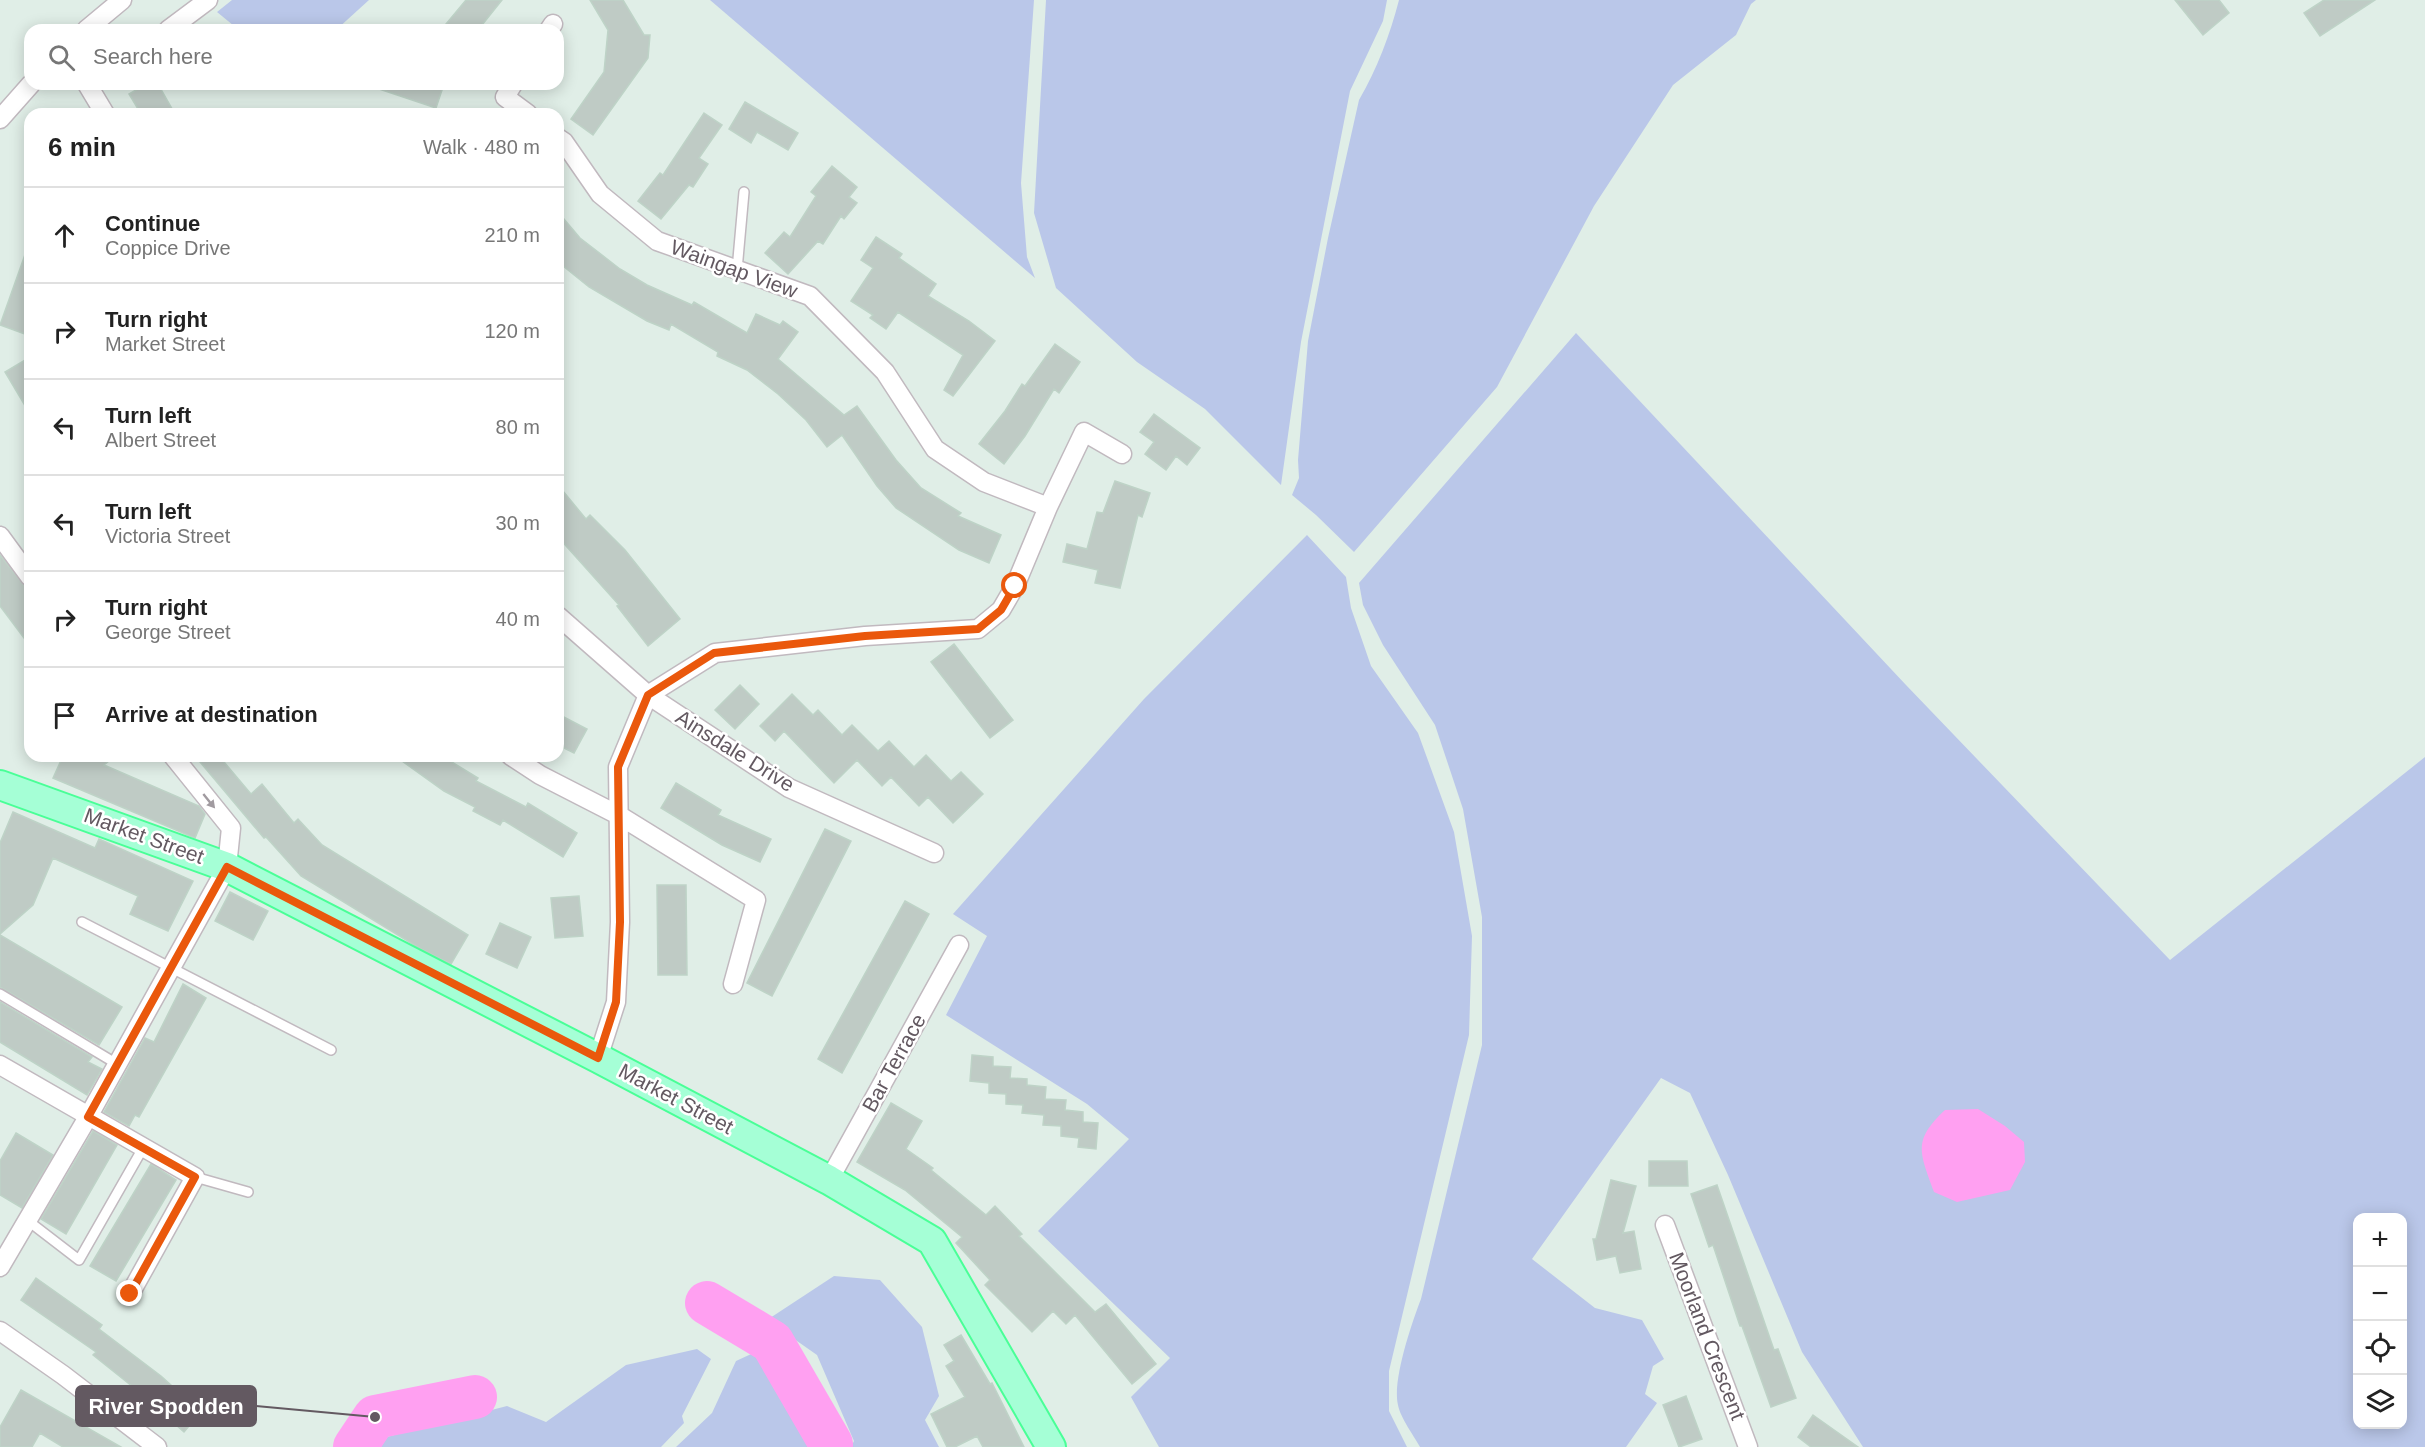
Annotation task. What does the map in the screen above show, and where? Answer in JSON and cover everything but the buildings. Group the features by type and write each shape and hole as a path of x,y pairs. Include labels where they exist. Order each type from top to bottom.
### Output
{"main road":[{"name":"Market Street","path":"0,785 227,867 829,1180 932,1241 1051,1447"}],"street":[{"path":"93,24 122,0"},
{"path":"176,24 208,0"},
{"path":"0,119 26,90"},
{"path":"91,90 101,108"},
{"path":"509,90 505,96 520,108"},
{"name":"Waingap View","path":"564,142 600,194 657,242 810,296 885,372 934,449 984,482 1048,507"},
{"path":"598,1058 616,1002 620,922 618,767 648,695 714,653 865,636 978,629 1001,610 1015,586 1048,507 1084,432 1122,454"},
{"path":"0,536 24,569"},
{"name":"Ainsdale Drive","path":"564,621 648,695 789,788 934,853"},
{"path":"1,1263 88,1117 227,867 231,828 178,762"},
{"path":"520,762 540,775 620,816 756,900 733,984"},
{"name":"Bar Terrace","path":"829,1180 959,945"},
{"path":"0,1065 195,1177 130,1294"},
{"name":"Moorland Crescent","path":"1665,1225 1748,1447"},
{"path":"0,1331 63,1375 157,1447"}],"lane":[{"path":"737,270 744,192"},
{"path":"81,922 331,1050"},
{"path":"0,994 117,1064"},
{"path":"27,1220 79,1260 143,1148"},
{"path":"195,1177 248,1192"}],"shaded area":[{"path":"232,0 369,0 343,24 232,24 217,12"},
{"path":"710,0 1034,0 1021,183 1027,257 1035,278"},
{"path":"1046,0 1387,0 1383,21 1350,91 1301,342 1281,485 1205,409 1137,362 1056,288 1034,213"},
{"path":"1399,0 1756,0 1751,4 1736,35 1673,85 1594,206 1497,387 1354,552 1292,495 1299,478 1298,460 1308,341 1328,238 1359,100 1382,52"},
{"path":"1576,333 1906,685 2170,960 2425,757 2425,1447 1863,1447 1802,1352 1728,1175 1690,1093 1661,1078 1532,1259 1595,1308 1642,1320 1664,1359 1653,1366 1645,1394 1657,1403 1626,1447 1420,1447 1399,1410 1398,1382 1404,1352 1421,1299 1482,1045 1482,917 1463,809 1435,725 1383,645 1363,605 1359,583"},
{"path":"1307,535 1346,577 1351,608 1371,666 1418,733 1454,832 1472,936 1469,1035 1389,1371 1389,1411 1407,1447 1159,1447 1131,1397 1170,1358 1038,1231 1129,1139 1087,1104 946,1015 987,936 953,914 1144,699"},
{"path":"1978,1109 2005,1126 2024,1142 2025,1162 2010,1190 1957,1202 1934,1192 1925,1167 1923,1139 1927,1130 1945,1110"},
{"path":"834,1276 880,1280 922,1327 939,1396 925,1420 939,1447 851,1447 854,1441 817,1355 767,1320"},
{"path":"697,1349 711,1359 682,1416 684,1423 661,1447 370,1447 375,1440 507,1406 546,1422 626,1365"},
{"path":"762,1349 812,1447 676,1447 712,1413 736,1361"}],"waterway":[{"path":"707,1303 772,1342 831,1444 830,1447"},
{"path":"355,1447 375,1417 475,1397"}],"place":[{"name":"River Spodden","path":"375,1417"}],"route":[{"path":"130,1294 195,1177 88,1117 227,867 598,1058 616,1002 620,922 618,767 648,695 714,653 865,636 978,629 1001,610 1015,586"}]}
